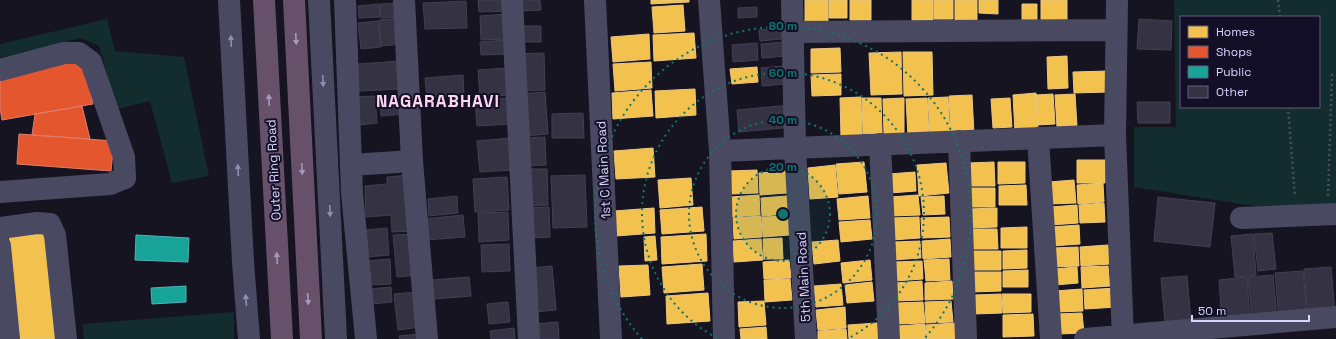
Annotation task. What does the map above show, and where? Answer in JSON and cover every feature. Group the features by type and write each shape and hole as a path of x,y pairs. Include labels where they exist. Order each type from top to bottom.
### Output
{"highway":[{"name":"Outer Ring Road","path":"264,0 282,339"},
{"path":"294,0 311,339"}],"street":[{"path":"229,0 243,262 249,339"},
{"path":"319,0 336,339"},
{"path":"345,0 352,193 366,339"},
{"path":"404,0 412,161 427,339"},
{"path":"512,0 528,339"},
{"name":"1st C Main Road","path":"595,0 611,339"},
{"path":"709,0 720,151 724,339"},
{"name":"5th Main Road","path":"792,0 795,148 806,339"},
{"path":"1118,0 1116,30 1115,135 1123,337"},
{"path":"793,32 1116,30"},
{"path":"0,70 64,53 79,52 91,62 124,157 125,178 110,184 0,192"},
{"path":"720,151 1115,135"},
{"path":"1038,138 1051,339"},
{"path":"959,141 966,339"},
{"path":"880,144 889,339"},
{"path":"351,165 412,161"},
{"path":"1241,218 1332,207"},
{"path":"9,339 0,235 37,223 50,224 55,235 66,339"},
{"path":"1085,339 1246,332 1336,317"}],"path":[{"path":"1278,0 1280,16"},
{"path":"1332,207 1332,75 1336,75"},
{"path":"1288,108 1295,202"}],"green space":[{"path":"1174,0 1336,0 1336,209 1279,210 1134,187 1134,127 1176,127"},
{"path":"107,19 115,51 184,57 209,176 172,183 150,101 117,109 99,46 81,38 0,58 0,44"},
{"path":"234,312 234,339 84,339 82,324"}],"building: Homes":[{"path":"651,0 689,0 689,2 651,4"},
{"path":"805,0 828,0 828,23 805,23"},
{"path":"829,0 847,0 847,18 829,18"},
{"path":"850,0 871,0 871,20 850,20"},
{"path":"912,0 933,0 933,21 912,21"},
{"path":"934,0 953,0 953,19 934,19"},
{"path":"955,0 977,0 977,21 955,21"},
{"path":"979,0 998,0 998,14 979,13"},
{"path":"1041,0 1067,0 1067,26 1041,26"},
{"path":"1022,4 1037,4 1037,21 1022,21"},
{"path":"683,5 685,31 654,33 652,7"},
{"path":"694,33 696,58 654,61 653,35"},
{"path":"649,34 650,59 613,62 611,37"},
{"path":"840,48 841,72 811,73 811,49"},
{"path":"901,52 902,94 871,95 869,53"},
{"path":"903,52 932,52 933,95 904,96"},
{"path":"1067,56 1068,88 1048,89 1047,57"},
{"path":"651,62 652,88 615,91 613,64"},
{"path":"757,67 758,82 732,84 730,69"},
{"path":"1108,71 1109,92 1074,93 1073,72"},
{"path":"841,74 841,95 812,96 811,75"},
{"path":"695,89 696,115 656,118 655,91"},
{"path":"651,90 653,116 613,119 612,93"},
{"path":"1036,93 1038,132 1015,133 1013,95"},
{"path":"1053,94 1055,124 1038,125 1036,95"},
{"path":"1075,94 1077,126 1057,127 1055,95"},
{"path":"972,95 974,134 951,135 949,96"},
{"path":"861,97 862,137 841,137 840,98"},
{"path":"948,97 950,135 930,136 928,98"},
{"path":"862,98 881,98 882,133 863,134"},
{"path":"904,98 904,134 884,134 883,99"},
{"path":"927,98 929,135 908,136 906,99"},
{"path":"1010,98 1012,127 993,128 991,99"},
{"path":"653,148 655,177 616,179 614,151"},
{"path":"1077,160 1105,160 1105,183 1077,183"},
{"path":"864,162 867,192 839,194 836,164"},
{"path":"994,162 995,186 969,186 968,163"},
{"path":"998,162 1025,162 1025,183 998,184"},
{"path":"946,163 949,193 919,196 917,165"},
{"path":"835,165 838,197 810,199 808,168"},
{"path":"757,170 758,193 731,194 729,171"},
{"path":"786,171 787,193 760,195 759,173"},
{"path":"915,172 916,191 890,193 889,174"},
{"path":"691,178 693,205 660,208 658,180"},
{"path":"1074,180 1076,203 1050,204 1049,182"},
{"path":"1103,183 1104,202 1078,204 1077,185"},
{"path":"1026,185 1027,205 999,205 999,186"},
{"path":"970,188 995,188 995,207 970,207"},
{"path":"759,195 760,215 732,217 731,197"},
{"path":"918,195 920,215 891,216 890,197"},
{"path":"787,196 788,214 762,216 761,198"},
{"path":"868,196 870,218 839,220 837,199"},
{"path":"944,196 945,214 923,215 921,197"},
{"path":"1104,203 1105,222 1080,223 1079,205"},
{"path":"1077,205 1078,223 1051,225 1050,207"},
{"path":"702,207 704,231 662,234 660,210"},
{"path":"654,208 655,233 616,236 614,211"},
{"path":"997,208 997,227 969,228 968,209"},
{"path":"761,216 762,237 734,239 733,218"},
{"path":"788,216 789,235 763,237 762,217"},
{"path":"919,217 920,238 892,240 891,218"},
{"path":"949,217 950,237 922,238 921,218"},
{"path":"870,220 872,239 841,242 839,222"},
{"path":"1079,225 1080,244 1052,246 1051,227"},
{"path":"1027,227 1027,248 1001,248 1001,228"},
{"path":"971,229 997,229 998,249 971,249"},
{"path":"51,230 62,339 20,339 9,234"},
{"path":"706,234 707,261 662,264 661,237"},
{"path":"655,236 657,260 645,261 644,237"},
{"path":"782,238 783,259 764,259 763,239"},
{"path":"761,239 763,260 734,262 733,241"},
{"path":"950,239 951,257 923,259 922,241"},
{"path":"838,240 840,261 814,264 812,242"},
{"path":"920,241 921,258 893,260 893,242"},
{"path":"1108,245 1110,264 1081,266 1080,247"},
{"path":"1078,247 1079,266 1053,267 1052,248"},
{"path":"1027,250 1027,268 1003,269 1003,251"},
{"path":"971,251 1001,251 1001,270 972,270"},
{"path":"949,259 950,280 926,281 924,260"},
{"path":"789,260 791,278 764,279 763,262"},
{"path":"870,260 872,280 843,283 841,263"},
{"path":"922,261 923,279 895,281 893,262"},
{"path":"702,264 704,290 664,293 662,267"},
{"path":"648,265 650,295 621,297 619,266"},
{"path":"1108,266 1110,286 1082,288 1081,267"},
{"path":"1077,267 1078,283 1055,285 1054,269"},
{"path":"1028,270 1028,287 1003,287 1003,271"},
{"path":"972,272 1001,272 1001,291 972,292"},
{"path":"790,279 792,300 765,302 764,280"},
{"path":"922,281 923,300 896,301 895,283"},
{"path":"952,281 953,299 925,300 925,283"},
{"path":"872,282 874,301 847,303 845,285"},
{"path":"841,284 843,305 816,307 814,286"},
{"path":"1116,288 1117,307 1085,309 1084,290"},
{"path":"1082,289 1083,311 1056,312 1054,291"},
{"path":"708,293 710,321 667,324 666,296"},
{"path":"1001,294 1002,313 974,314 974,295"},
{"path":"1002,294 1031,294 1031,312 1003,313"},
{"path":"764,301 766,325 739,327 738,302"},
{"path":"951,301 953,322 926,323 925,302"},
{"path":"923,302 925,323 898,324 897,303"},
{"path":"845,307 846,328 818,330 816,310"},
{"path":"1082,313 1084,333 1058,334 1056,314"},
{"path":"1033,314 1034,336 1003,337 1003,315"},
{"path":"877,323 878,339 849,339 848,325"},
{"path":"955,323 956,339 927,339 926,325"},
{"path":"925,324 926,339 898,339 898,326"},
{"path":"766,327 767,339 741,339 740,329"},
{"path":"846,329 847,339 818,339 818,331"}],"building: Shops":[{"path":"85,58 93,104 2,120 0,108 0,73"},
{"path":"82,106 90,139 32,135 35,114"},
{"path":"19,134 114,141 111,171 17,164"}],"building: Public":[{"path":"136,235 189,238 188,262 135,260"},
{"path":"186,286 186,302 152,304 151,288"}],"building: Other":[{"path":"478,0 509,0 510,11 479,12"},
{"path":"518,0 540,0 541,10 518,11"},
{"path":"466,1 467,28 425,29 423,3"},
{"path":"400,3 401,17 381,18 380,4"},
{"path":"379,4 380,17 359,18 358,6"},
{"path":"757,7 757,17 738,18 738,8"},
{"path":"507,14 508,39 481,40 480,16"},
{"path":"401,18 403,44 381,46 379,20"},
{"path":"1139,19 1172,21 1171,50 1137,49"},
{"path":"378,21 381,47 361,49 358,23"},
{"path":"522,26 541,26 541,42 522,42"},
{"path":"781,28 782,39 760,41 759,30"},
{"path":"507,40 508,54 481,55 480,42"},
{"path":"784,42 786,56 762,58 761,44"},
{"path":"757,43 758,60 733,62 732,45"},
{"path":"544,53 545,90 520,91 519,54"},
{"path":"401,61 402,89 359,91 358,64"},
{"path":"784,66 785,84 762,86 761,68"},
{"path":"508,68 510,95 480,97 478,70"},
{"path":"463,75 464,95 427,99 425,78"},
{"path":"545,92 548,134 523,136 520,94"},
{"path":"375,96 377,123 359,125 357,97"},
{"path":"402,98 404,114 381,116 380,100"},
{"path":"509,98 511,124 477,126 475,101"},
{"path":"1137,102 1170,102 1170,123 1138,123"},
{"path":"791,105 793,127 739,132 737,110"},
{"path":"583,113 584,138 552,138 552,114"},
{"path":"545,137 546,165 524,166 523,138"},
{"path":"511,138 513,170 480,172 477,141"},
{"path":"526,169 547,169 548,205 527,206"},
{"path":"410,175 414,231 392,232 391,215 366,217 365,186 387,184 387,177"},
{"path":"585,175 587,227 553,228 551,176"},
{"path":"507,177 509,210 475,212 473,179"},
{"path":"457,196 458,213 429,216 428,199"},
{"path":"1158,197 1215,203 1210,247 1154,241"},
{"path":"549,207 550,237 529,238 527,208"},
{"path":"508,212 509,240 479,242 478,213"},
{"path":"463,215 465,237 426,240 424,219"},
{"path":"387,228 389,255 367,257 365,230"},
{"path":"1272,233 1276,269 1258,271 1254,234"},
{"path":"415,234 419,275 397,277 393,235"},
{"path":"1253,234 1256,275 1235,277 1231,236"},
{"path":"509,244 510,271 482,272 481,245"},
{"path":"390,259 391,284 368,285 367,261"},
{"path":"552,266 556,310 534,312 530,268"},
{"path":"1331,267 1335,314 1308,316 1304,269"},
{"path":"1303,271 1307,316 1279,319 1275,273"},
{"path":"1273,275 1277,318 1252,320 1248,277"},
{"path":"1187,276 1191,321 1165,323 1161,278"},
{"path":"469,277 471,296 434,299 432,280"},
{"path":"1247,277 1250,321 1222,323 1219,280"},
{"path":"391,287 392,302 371,304 370,289"},
{"path":"417,292 420,327 398,330 394,294"},
{"path":"508,302 510,322 489,324 487,304"},
{"path":"558,322 559,339 535,339 534,324"},
{"path":"514,328 515,339 491,339 490,331"},
{"path":"420,334 420,339 400,339 399,336"}],"district":[{"name":"NAGARABHAVI","path":"438,101"}]}
